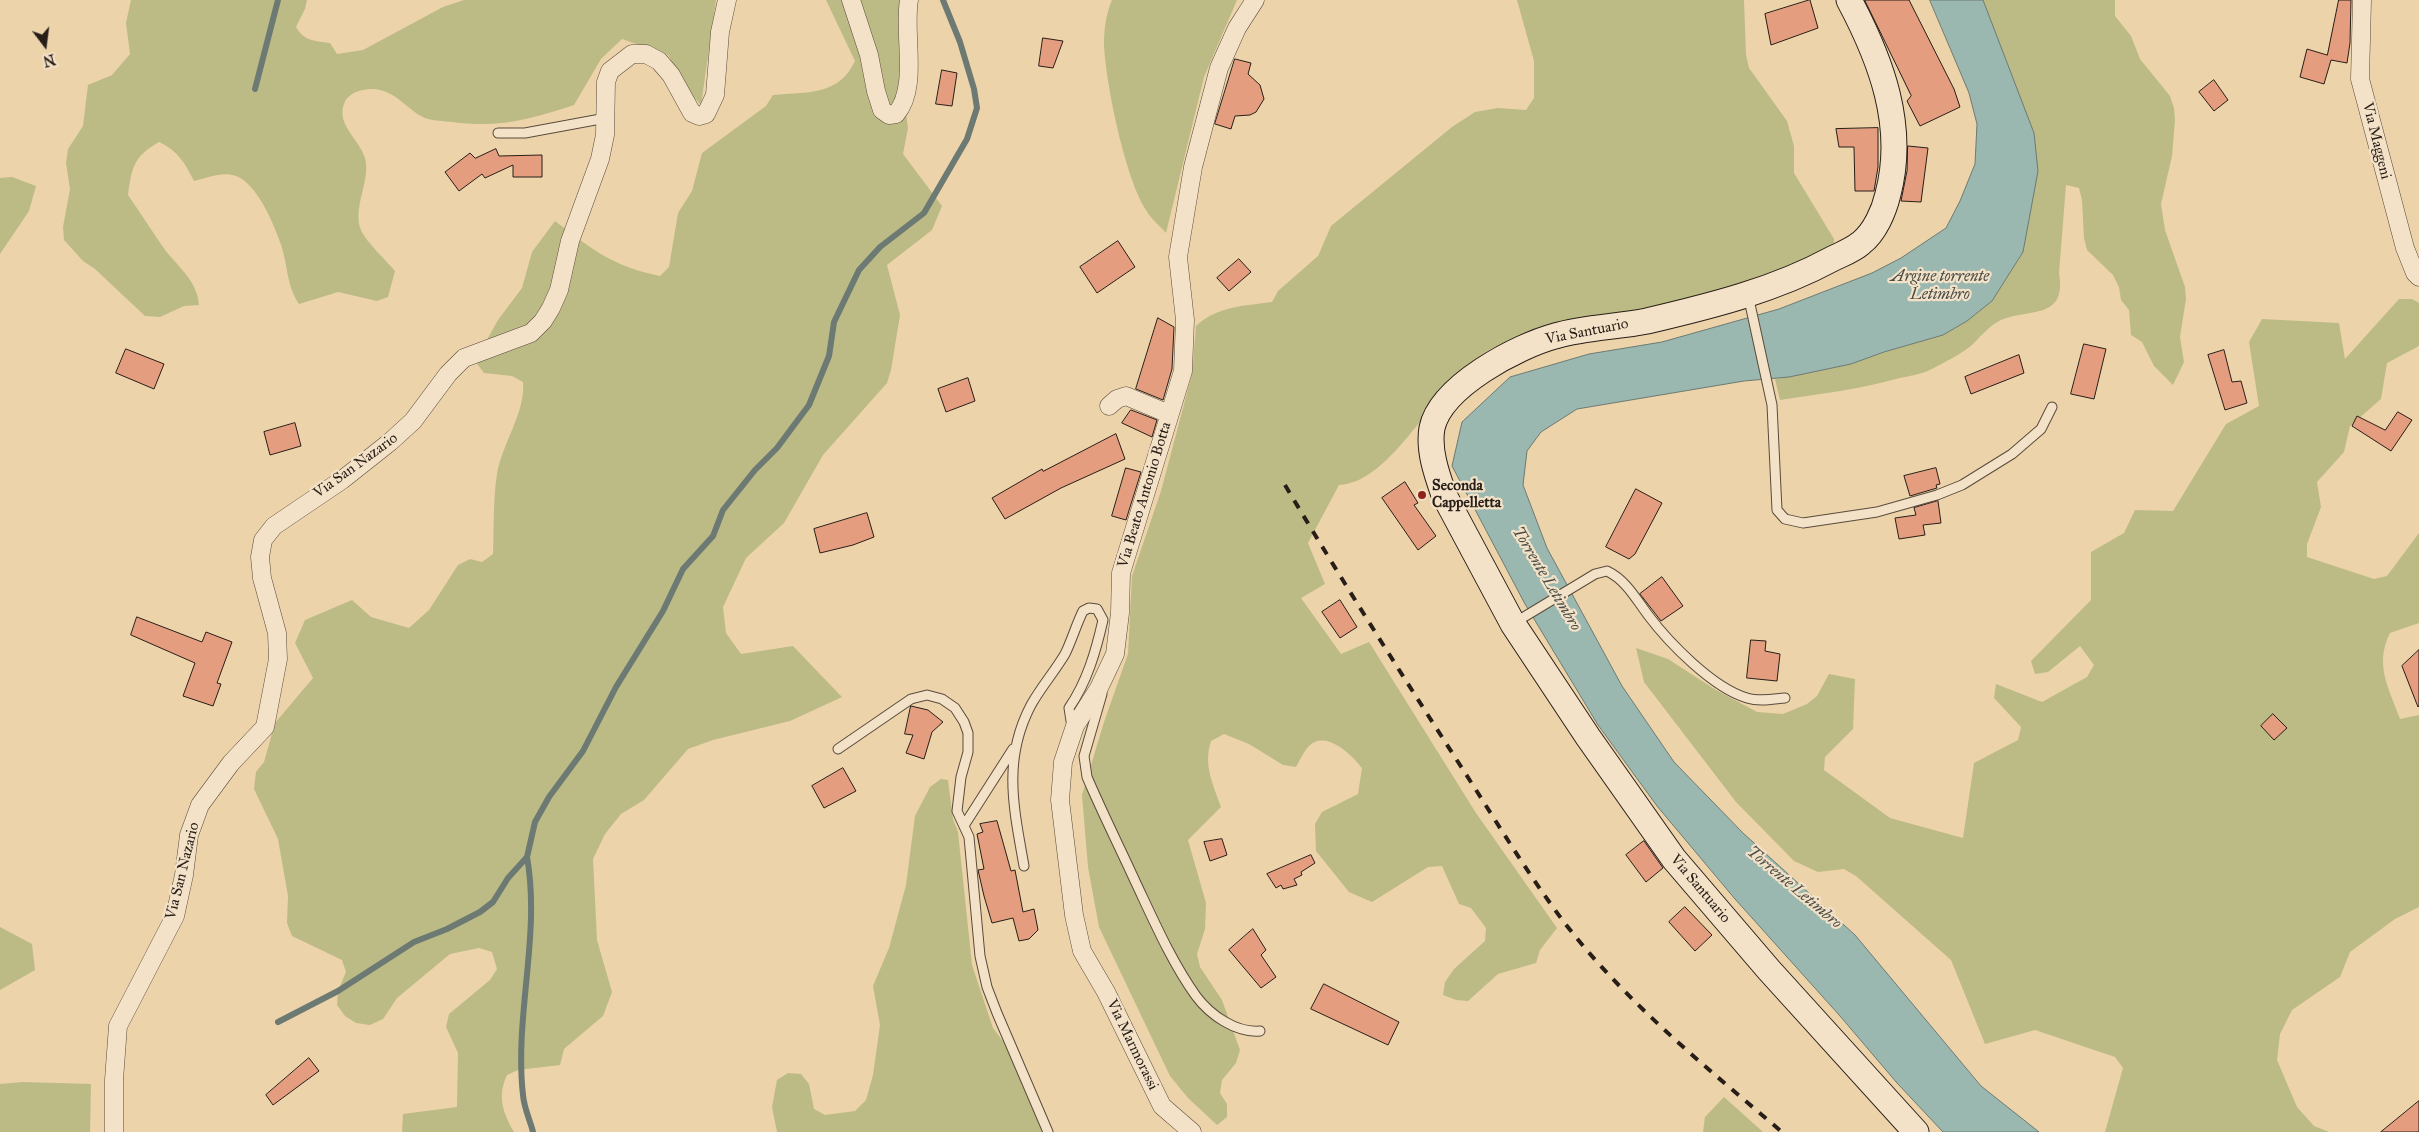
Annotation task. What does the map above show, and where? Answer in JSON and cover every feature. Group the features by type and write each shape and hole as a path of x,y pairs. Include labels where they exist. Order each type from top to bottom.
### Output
{"main road":[{"name":"Via Santuario","path":"1849,0 1864,29 1888,92 1895,141 1893,174 1885,205 1874,228 1861,243 1750,302 1548,338 1498,360 1468,381 1442,406 1432,428 1432,450 1436,473 1444,495 1518,621 1594,745 1674,859 1769,970 1916,1132"}],"street":[{"name":"Via San Nazario","path":"114,1132 114,1080 118,1026 175,916 184,875 189,834 200,805 231,763 265,727 278,659 277,633 262,578 260,557 263,540 274,526 342,480 390,442 413,421 448,374 464,358 531,333 543,321 559,290 570,241 600,159 606,118 606,82 610,71 632,54 646,54 659,61 671,76 692,114 699,116 706,114 715,95 720,32 727,0"},
{"path":"851,0 869,55 882,110 888,115 896,114 906,95 908,83 906,34 909,0"},
{"name":"Via Beato Antonio Botta","path":"1082,950 1074,915 1060,800 1063,762 1075,726 1099,688 1115,654 1120,614 1120,573 1183,371 1186,320 1178,257 1192,167 1219,68 1237,28 1255,0"},
{"name":"Via Maggeni","path":"2362,0 2360,80 2405,248 2414,273 2419,277"},
{"name":"Via Beato Antonio Botta","path":"1109,406 1117,399 1126,396 1169,414"},
{"name":"Via Marmorassi","path":"1082,950 1162,1106 1192,1132"}],"lane":[{"path":"498,132 525,133 606,118"},
{"path":"1750,302 1772,405 1777,510 1785,520 1804,523 1877,512 1937,495 1962,485 2012,454 2041,429 2052,407"},
{"path":"1518,621 1595,574 1607,571 1624,583 1674,646 1708,676 1746,698 1759,700 1785,698"},
{"path":"965,824 1000,772 1015,744 1031,706 1065,654 1083,611 1089,608 1097,609 1103,620 1097,645 1081,690 1068,708 1071,721 1075,726"},
{"path":"1099,688 1102,694 1084,756 1087,777 1141,894 1161,936 1196,996 1216,1017 1247,1032 1260,1031"},
{"path":"838,749 911,699 927,695 942,699 955,708 968,733 968,752 957,799 957,811 965,824 969,837 980,956 987,987 1048,1132"},
{"path":"1015,744 1012,772 1015,818 1024,866"}],"shaded area":[{"path":"131,0 307,0 305,9 296,27 306,38 330,43 337,54 363,50 443,7 464,0 716,0 701,105 691,94 668,55 622,39 601,59 574,105 528,119 485,124 435,120 419,115 392,95 380,90 359,91 350,96 344,104 343,119 362,151 366,167 359,212 361,230 395,271 388,297 377,301 338,292 299,304 289,282 283,250 273,224 263,204 251,187 244,180 226,174 194,181 180,158 171,149 159,142 150,147 135,164 128,195 168,254 190,280 199,305 184,306 160,317 145,316 95,269 83,261 64,240 63,227 70,189 66,163 68,149 83,126 88,85 112,75 130,54 126,23"},
{"path":"826,0 902,0 903,90 908,128 903,154 942,206 932,230 887,265 900,315 887,383 823,455 784,523 746,558 723,607 726,633 741,654 793,646 842,697 790,721 713,740 688,749 644,800 621,814 605,834 593,859 597,940 612,992 603,1016 564,1049 560,1065 518,1070 507,1075 502,1090 502,1097 504,1111 514,1132 402,1132 403,1114 457,1107 458,1053 446,1027 449,1014 490,980 497,969 492,952 479,948 450,954 397,998 383,1019 370,1025 356,1023 345,1016 337,1005 338,991 346,972 342,960 292,936 287,923 288,896 278,839 254,789 256,772 264,762 275,723 313,678 295,643 305,620 352,600 371,617 409,628 429,610 458,565 470,559 482,562 493,554 497,474 521,404 523,382 512,376 484,373 475,361 498,320 522,288 532,252 555,221 604,256 643,272 660,276 669,267 678,213 692,191 702,153 766,106 773,95 809,92 831,86 840,81 855,61"},
{"path":"1112,0 1237,0 1204,77 1166,233 1148,213 1138,195 1118,130 1108,83 1104,45 1104,33"},
{"path":"1517,0 1744,0 1746,55 1749,68 1787,121 1794,146 1794,173 1834,239 1834,247 1773,274 1726,290 1551,328 1501,344 1478,357 1462,371 1395,452 1377,468 1358,480 1339,485 1308,543 1325,584 1301,598 1341,654 1369,642 1476,813 1557,928 1540,950 1536,963 1498,974 1468,1001 1456,1000 1443,995 1445,982 1454,969 1485,941 1486,928 1471,908 1459,904 1442,866 1428,867 1372,902 1349,892 1316,851 1315,824 1322,812 1358,794 1362,768 1358,763 1338,746 1323,740 1309,746 1296,767 1283,765 1249,744 1224,734 1211,741 1208,758 1209,766 1212,782 1221,807 1188,840 1206,903 1205,929 1197,954 1200,967 1222,1000 1240,1050 1236,1063 1222,1080 1220,1093 1227,1104 1227,1117 1217,1125 1188,1098 1170,1076 1099,927 1088,867 1082,795 1104,722 1128,654 1132,576 1161,491 1192,374 1196,326 1213,314 1231,308 1272,302 1278,291 1318,256 1331,226 1452,127 1475,112 1498,108 1526,110 1534,98 1534,61"},
{"path":"1983,0 2115,0 2115,16 2131,36 2140,59 2170,96 2175,120 2172,156 2161,204 2165,230 2185,287 2186,299 2180,337 2184,362 2173,385 2154,366 2142,342 2131,335 2129,310 2121,300 2119,287 2113,275 2087,250 2079,188 2066,185 2059,273 2060,288 2057,298 2052,305 2044,310 2012,316 1997,322 1963,351 1927,371 1855,388 1780,400 1775,379 1851,364 1884,352 1943,335 1967,321 1992,301 2023,252 2009,69"},
{"path":"12,177 36,186 29,211 0,254 0,178"},
{"path":"2399,299 2412,299 2419,303 2419,346 2387,363 2381,399 2350,426 2344,452 2317,482 2321,507 2307,544 2307,557 2374,579 2387,576 2419,533 2419,623 2390,633 2385,645 2383,666 2388,687 2400,719 2419,715 2419,907 2395,919 2350,952 2340,977 2292,1010 2280,1034 2277,1060 2297,1107 2314,1126 2329,1132 2105,1132 2123,1068 2115,1057 2035,1030 1985,1044 1951,960 1856,876 1844,869 1818,872 1794,861 1736,802 1644,682 1636,648 1668,659 1716,690 1757,712 1783,714 1807,704 1817,696 1829,674 1855,679 1853,729 1825,757 1824,770 1890,818 1963,838 1974,763 2018,740 2021,727 1994,698 1996,684 2042,702 2087,677 2094,665 2080,646 2048,672 2035,674 2031,661 2091,600 2091,552 2124,533 2135,510 2173,511 2226,424 2259,406 2249,342 2262,319 2339,323 2345,359"},
{"path":"941,779 948,780 953,819 958,832 972,965 993,1028 1017,1060 1053,1132 777,1132 772,1107 777,1080 788,1073 801,1074 809,1084 814,1109 825,1115 855,1111 866,1100 873,1075 880,1025 873,986 889,948 906,885 915,816 930,787"},
{"path":"0,927 32,944 35,970 0,990"},
{"path":"23,1082 91,1084 90,1132 0,1132 0,1084"},
{"path":"1724,1097 1763,1132 1703,1132 1705,1117"}],"water":[{"name":"Argine torrente Letimbro","path":"1930,0 1983,0 2034,133 2038,171 2023,252 1992,301 1967,321 1943,335 1884,352 1851,364 1789,377 1744,381 1577,409 1541,432 1527,451 1523,485 1547,548 1622,686 1674,762 1743,833 1855,935 1981,1086 2039,1132 1943,1132 1897,1083 1735,899 1657,806 1598,725 1525,604 1452,466 1462,422 1510,377 1589,354 1662,342 1779,309 1872,273 1901,258 1946,228 1960,201 1975,164 1977,124 1969,93"}],"building":[{"path":"1810,0 1818,28 1771,45 1765,14"},
{"path":"1865,0 1909,0 1954,89 1960,107 1920,126 1907,101 1911,96"},
{"path":"2339,0 2351,0 2350,43 2347,63 2331,60 2324,84 2300,77 2307,49 2327,55"},
{"path":"1043,38 1063,41 1053,68 1039,66"},
{"path":"1235,59 1251,63 1248,74 1260,85 1264,99 1256,112 1250,115 1235,116 1231,129 1215,124"},
{"path":"942,70 957,73 952,106 936,104"},
{"path":"2214,80 2228,100 2214,111 2199,92"},
{"path":"1878,128 1878,167 1874,191 1855,191 1854,147 1839,147 1836,129"},
{"path":"1908,146 1928,148 1921,202 1901,201 1907,171"},
{"path":"496,149 499,156 542,155 542,177 513,177 513,165 485,178 482,174 459,191 445,172 470,153 475,158"},
{"path":"1118,241 1135,267 1097,293 1080,267"},
{"path":"1239,259 1251,272 1229,291 1217,278"},
{"path":"1158,318 1174,327 1172,369 1163,400 1136,389"},
{"path":"2084,344 2106,349 2094,399 2071,394"},
{"path":"126,349 164,364 154,389 116,373"},
{"path":"2224,350 2232,382 2241,381 2247,403 2225,410 2208,355"},
{"path":"2019,355 2024,373 1971,394 1965,377"},
{"path":"968,378 975,401 946,412 938,389"},
{"path":"1131,410 1157,420 1152,437 1122,423"},
{"path":"2398,412 2412,420 2391,451 2352,426 2357,416 2385,430"},
{"path":"295,423 301,446 270,455 264,432"},
{"path":"1116,434 1125,459 1061,488 1005,519 992,498 1042,469 1043,471"},
{"path":"1126,468 1141,472 1126,520 1112,516"},
{"path":"1936,468 1940,484 1936,485 1937,488 1910,496 1904,476"},
{"path":"1405,482 1418,503 1414,505 1436,536 1418,550 1382,498"},
{"path":"1636,489 1662,503 1635,554 1629,559 1606,547"},
{"path":"1938,501 1941,523 1923,525 1925,535 1899,539 1895,518 1916,515 1914,508"},
{"path":"867,513 874,537 853,545 820,553 814,529"},
{"path":"1662,577 1683,606 1661,621 1640,594"},
{"path":"1340,600 1357,627 1340,638 1322,612"},
{"path":"137,617 202,642 206,632 232,642 217,683 221,684 213,706 183,696 195,663 131,635"},
{"path":"1751,640 1766,641 1765,651 1780,654 1777,681 1747,678"},
{"path":"2419,650 2419,706 2418,707 2402,666"},
{"path":"911,706 928,710 943,722 932,732 924,759 906,753 913,735 905,734"},
{"path":"2273,714 2287,728 2274,740 2261,726"},
{"path":"843,768 856,791 824,808 812,786"},
{"path":"997,821 1011,871 1015,870 1023,912 1034,909 1038,930 1029,939 1019,941 1013,918 992,923 984,896 978,870 984,869 977,834 983,832 980,824"},
{"path":"1222,839 1227,855 1210,861 1204,842"},
{"path":"1644,841 1663,868 1646,882 1626,855"},
{"path":"1311,855 1315,863 1301,872 1302,875 1294,879 1297,885 1283,889 1281,885 1276,888 1267,874"},
{"path":"1685,907 1712,935 1695,951 1669,922"},
{"path":"1253,929 1266,950 1261,955 1276,977 1261,988 1229,950"},
{"path":"1324,984 1399,1022 1388,1045 1311,1009"},
{"path":"309,1058 319,1071 273,1105 266,1095"},
{"path":"2419,1101 2419,1132 2381,1132"}],"waterway":[{"path":"255,89 278,0"},
{"path":"278,1022 338,991 414,942 447,929 480,912 493,902 508,878 527,857 535,822 549,797 583,751 616,687 663,611 683,569 713,536 723,510 755,470 777,448 809,405 829,356 834,322 859,270 880,247 924,213 967,139 977,108 974,89 960,42 943,0"},
{"path":"527,857 531,916 521,1065 524,1100 533,1132"}],"railway":[{"path":"1285,485 1371,625 1499,826 1567,926 1591,955 1642,1009 1782,1132"}],"place":[{"name":"Seconda Cappelletta","path":"1422,495"}],"water label":[{"name":"Torrente Letimbro","path":"1546,579"},
{"name":"Torrente Letimbro","path":"1794,888"}]}
